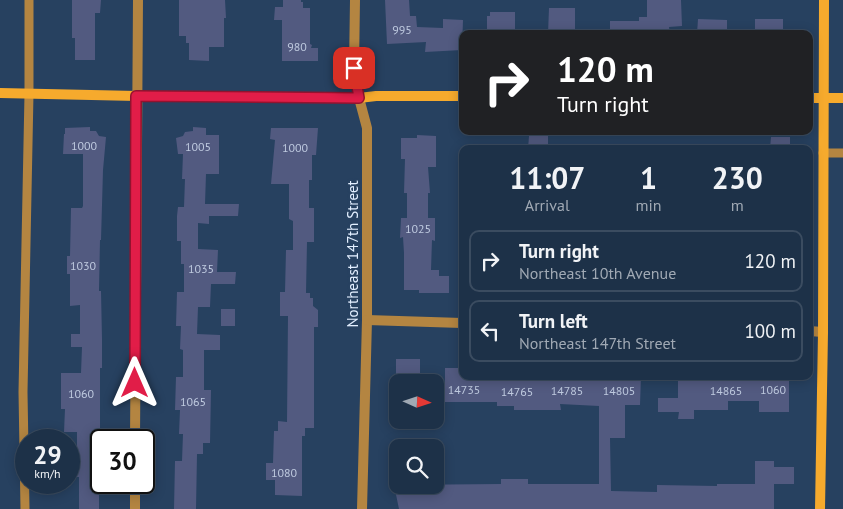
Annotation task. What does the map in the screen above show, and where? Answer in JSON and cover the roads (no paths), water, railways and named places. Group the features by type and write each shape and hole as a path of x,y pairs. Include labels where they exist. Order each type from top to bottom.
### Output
{"street":[{"path":"135,429 138,0"},
{"name":"Northeast 147th Street","path":"355,0 354,68 367,128 367,320 362,509"},
{"path":"820,509 823,332 824,0"},
{"path":"0,93 359,98 376,96 459,96"},
{"path":"813,98 843,98"},
{"path":"367,320 459,323"},
{"path":"813,331 823,332"},
{"path":"135,494 135,509"}],"lane":[{"path":"25,509 23,392 29,0"},
{"path":"823,153 843,153"}]}
